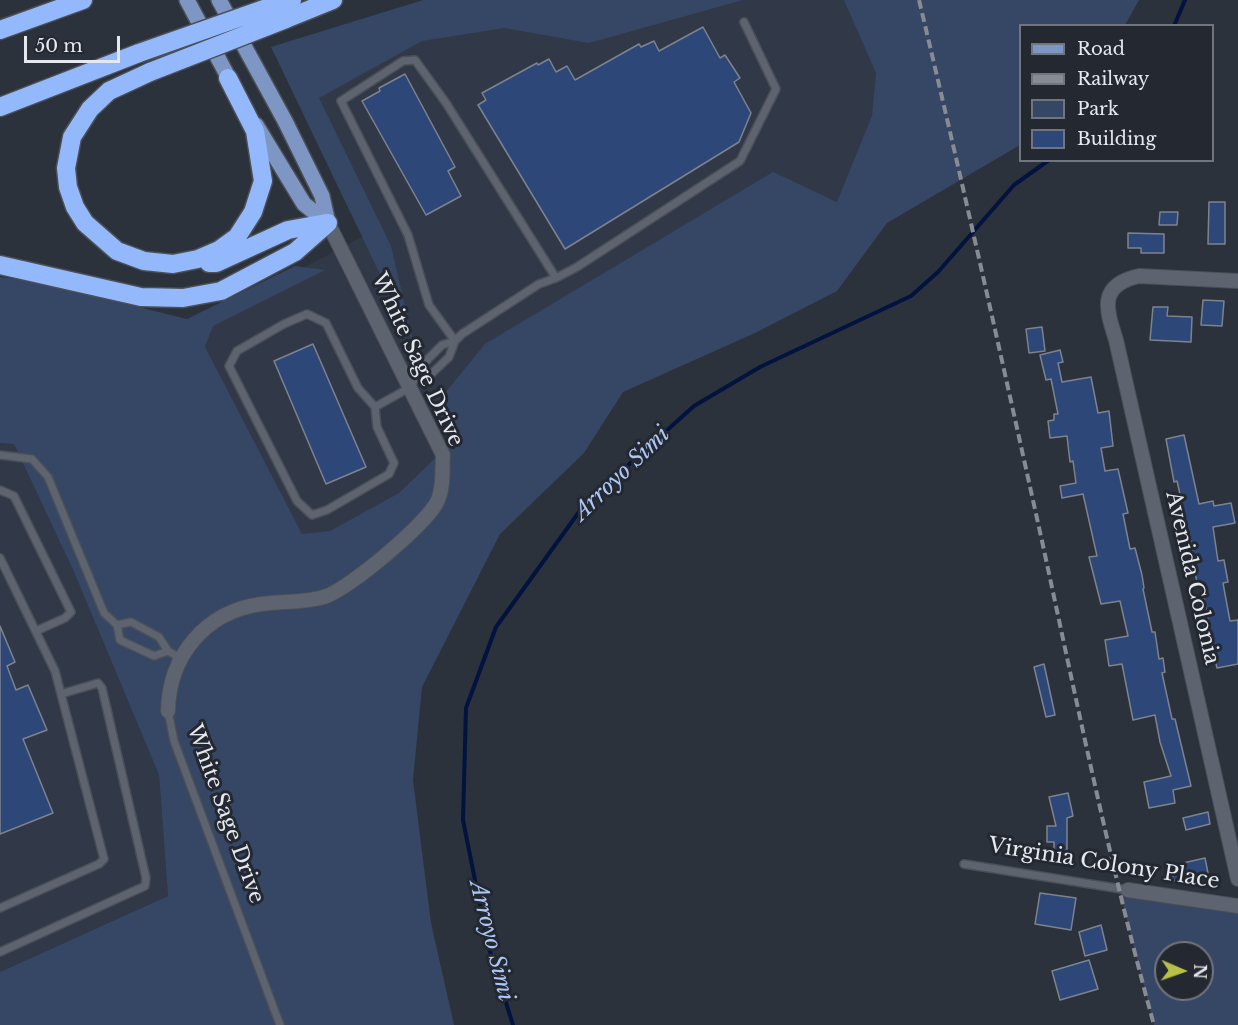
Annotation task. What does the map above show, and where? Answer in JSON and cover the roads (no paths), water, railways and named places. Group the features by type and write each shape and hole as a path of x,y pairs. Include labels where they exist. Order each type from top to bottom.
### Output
{"highway":[{"path":"0,30 83,0"},
{"path":"0,107 139,53 285,8 333,0"},
{"path":"285,8 109,91 90,109 72,137 66,168 68,188 75,207 85,223 117,251 144,261 173,264 216,263 288,230 328,223"},
{"path":"173,264 198,259 219,250 237,237 253,212 262,183 255,131 228,78"},
{"path":"0,265 141,297 183,298 221,291 295,252 328,223"}],"main road":[{"path":"187,0 228,78 304,204 328,223"},
{"path":"219,0 285,121 322,196 328,223"}],"street":[{"name":"White Sage Drive","path":"168,711 174,654 187,647 203,629 229,612 261,604 321,598 340,590 424,520 433,510 441,489 443,455 414,382 328,223"},
{"name":"Avenida Colonia","path":"1238,281 1139,276 1126,279 1115,288 1107,307 1238,879"},
{"name":"Virginia Colony Place","path":"1128,890 1238,906"}],"lane":[{"path":"375,407 414,382 427,378 449,357 455,341 462,334 539,284 577,267 740,161 777,89 744,22"},
{"path":"455,341 429,304 408,235 341,101 403,61 416,60 446,103 556,278"},
{"path":"307,314 326,323 358,388 375,407 377,427 394,463 389,474 327,510 312,515 297,501 229,366 237,351 284,324 307,314"},
{"path":"414,382 420,367 442,345 455,341"},
{"path":"0,455 32,459 48,477 104,613 117,626 120,640 137,650 154,656 174,654"},
{"path":"0,490 14,496 71,612 65,618 36,631"},
{"path":"0,558 55,671 104,859 99,864 0,908"},
{"path":"117,626 131,622 159,637 174,654"},
{"path":"0,952 145,886 146,878 102,688 98,682 61,694"},
{"name":"White Sage Drive","path":"168,711 174,741 280,1025"},
{"name":"Virginia Colony Place","path":"964,864 1128,890"}],"waterway":[{"name":"Arroyo Simi","path":"1175,24 1185,0"},
{"name":"Arroyo Simi","path":"513,1025 488,945 463,820 466,708 496,627 584,505 694,406 760,367 911,296 938,272 1014,185 1046,162"}],"railway":[{"path":"919,0 997,338 1108,844 1154,1025"}]}
